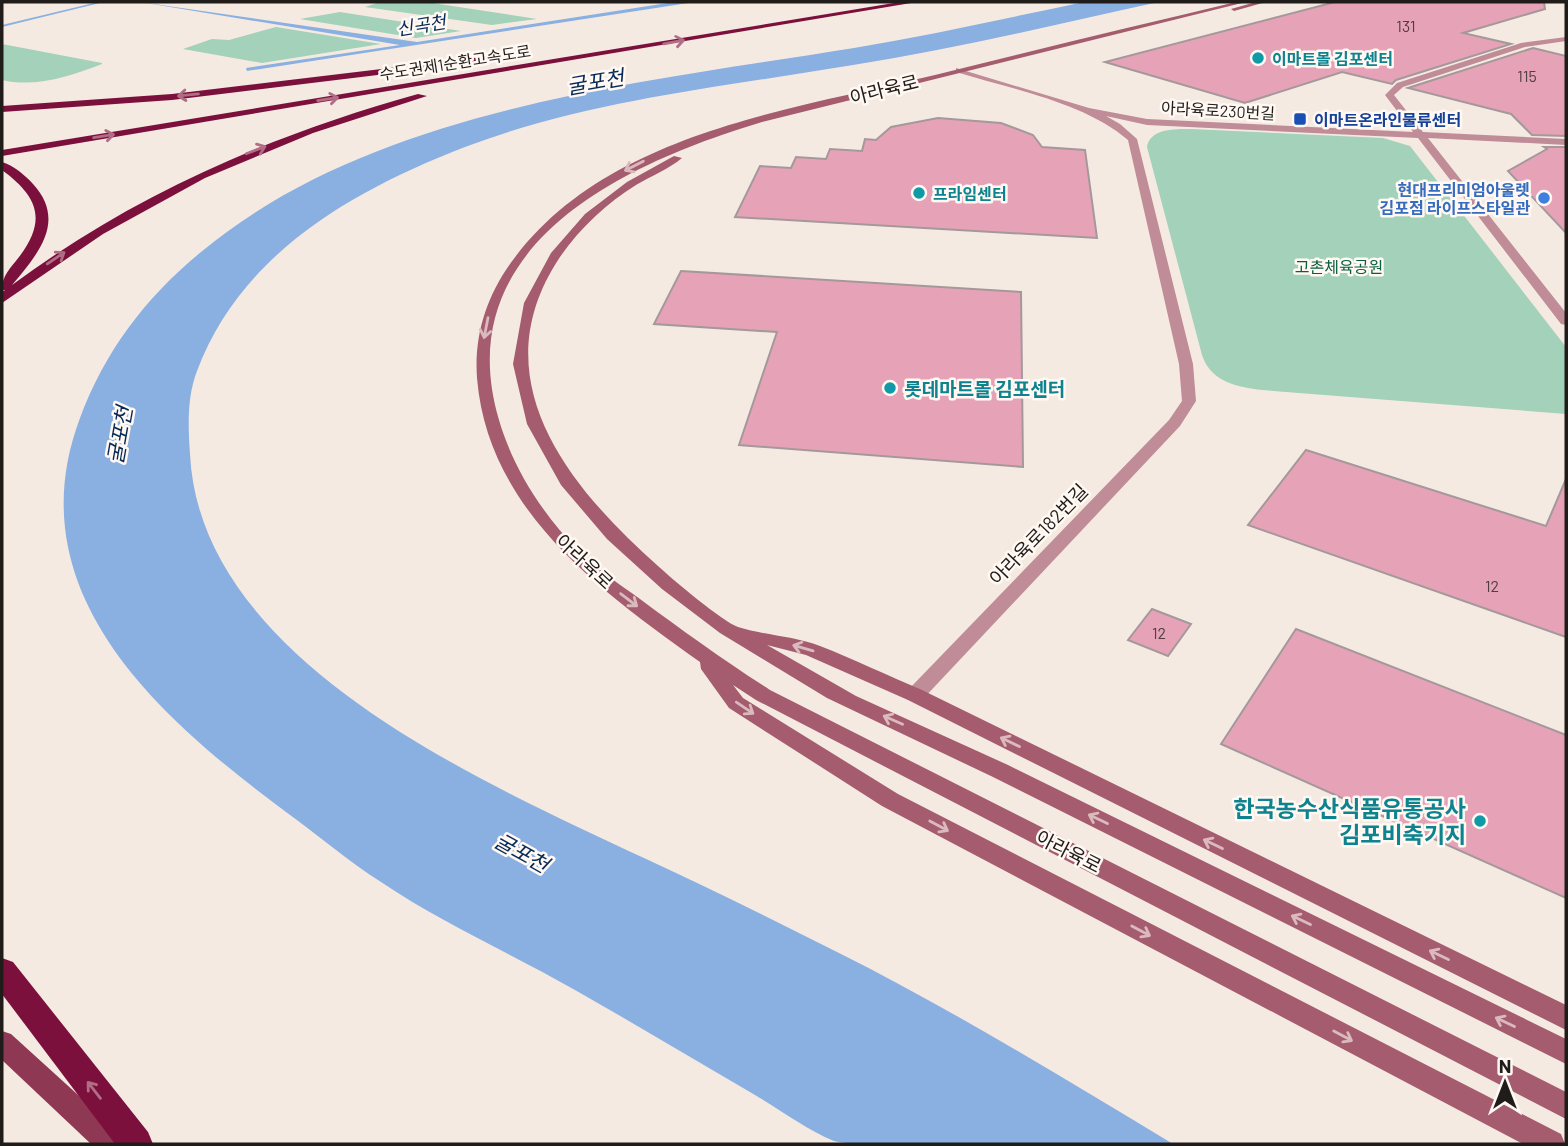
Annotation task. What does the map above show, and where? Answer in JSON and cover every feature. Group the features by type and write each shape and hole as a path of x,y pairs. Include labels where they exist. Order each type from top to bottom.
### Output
{"highway":[{"name":"수도권제1순환고속도로","path":"235,101 852,2"},
{"name":"수도권제1순환고속도로","path":"2,153 912,2"},
{"path":"2,299 50,261 123,215 236,158 292,136 398,102 634,49"},
{"path":"510,57 523,55"},
{"path":"2,109 185,96 497,58"},
{"path":"2,165 24,180 39,198 43,216 40,240 2,288"},
{"path":"2,971 136,1144"}],"main road":[{"path":"2,1043 111,1144"}],"street":[{"name":"아라육로","path":"1243,2 970,71 764,127 702,147 669,162 623,188 594,210 565,242 537,285 523,325 521,361 526,400 541,440 586,508 667,584 732,631 836,695 956,749 1566,1052"},
{"name":"아라육로","path":"1263,2 749,123 639,163 597,186 560,214 522,253 497,290 485,328 482,381 495,436 507,464 537,511 566,548 609,585 702,656 763,695 1566,1106"},
{"path":"1566,39 1534,43 1394,88 1388,94 1566,321"},
{"name":"아라육로230번길","path":"970,71 1087,110 1129,120 1416,132"},
{"name":"아라육로230번길","path":"970,71 1102,108 1142,116 1566,139"},
{"path":"1087,110 1117,126 1132,139 1150,129 1177,124"},
{"name":"아라육로182번길","path":"915,695 1175,423 1189,401 1188,372 1132,139"},
{"path":"732,631 812,650 915,695 1566,1018"},
{"path":"702,656 736,703 890,800 1551,1144"}],"green space":[{"path":"380,2 426,2 537,19 492,25 365,7"},
{"path":"340,12 461,31 416,38 300,19"},
{"path":"276,27 381,44 262,63 183,49 212,39 229,40"},
{"path":"2,44 102,64 40,82 2,80"},
{"name":"고촌체육공원","path":"1191,129 1383,138 1410,146 1566,347 1566,414 1262,390 1234,385 1218,377 1202,355 1147,147 1149,141 1158,133"}],"water":[{"path":"140,2 417,42 674,2 695,2 247,71 246,68 400,45"},
{"name":"굴포천","path":"1084,2 1159,2 930,52 657,97 560,117 465,147 382,184 306,231 272,260 242,292 217,329 197,371 189,412 190,454 206,528 243,594 296,653 360,705 432,751 507,792 766,916 882,975 1008,1045 1173,1144 865,1144 834,1141 804,1126 598,1003 427,911 369,874 239,776 192,736 148,693 111,646 83,595 67,540 65,481 80,418 102,370 145,307 201,252 270,203 346,164 427,133 512,109 686,74 912,38"}],"building":[{"path":"1335,2 1544,2 1545,9 1463,33 1511,44 1396,80 1392,84 1342,72 1245,103 1105,62"},
{"path":"1533,48 1566,56 1566,136 1532,135 1511,114 1408,88"},
{"name":"프라임센터","path":"938,118 1001,123 1033,135 1042,147 1085,150 1097,238 735,217 760,166 791,168 796,157 826,159 830,149 862,151 865,139 876,140 891,127"},
{"path":"1544,147 1566,147 1566,233 1508,171 1547,149"},
{"name":"롯데마트몰 김포센터","path":"681,271 1021,292 1023,467 739,445 777,332 654,324"},
{"path":"1306,450 1546,526 1566,479 1566,637 1248,525"},
{"path":"1152,609 1191,624 1168,656 1128,640"},
{"name":"한국농수산식품유통공사 김포비축기지","path":"1296,629 1566,735 1566,898 1221,744"}],"waterway":[{"path":"2,26 102,2"}],"place":[{"name":"이마트몰 김포센터","path":"1258,58"},
{"name":"이마트온라인물류센터","path":"1300,119"},
{"name":"프라임센터","path":"919,193"},
{"name":"현대프리미엄아울렛 김포점 라이프스타일관","path":"1544,198"},
{"name":"롯데마트몰 김포센터","path":"890,388"},
{"name":"한국농수산식품유통공사 김포비축기지","path":"1480,821"}],"water label":[{"name":"신곡천","path":"421,25"}]}
